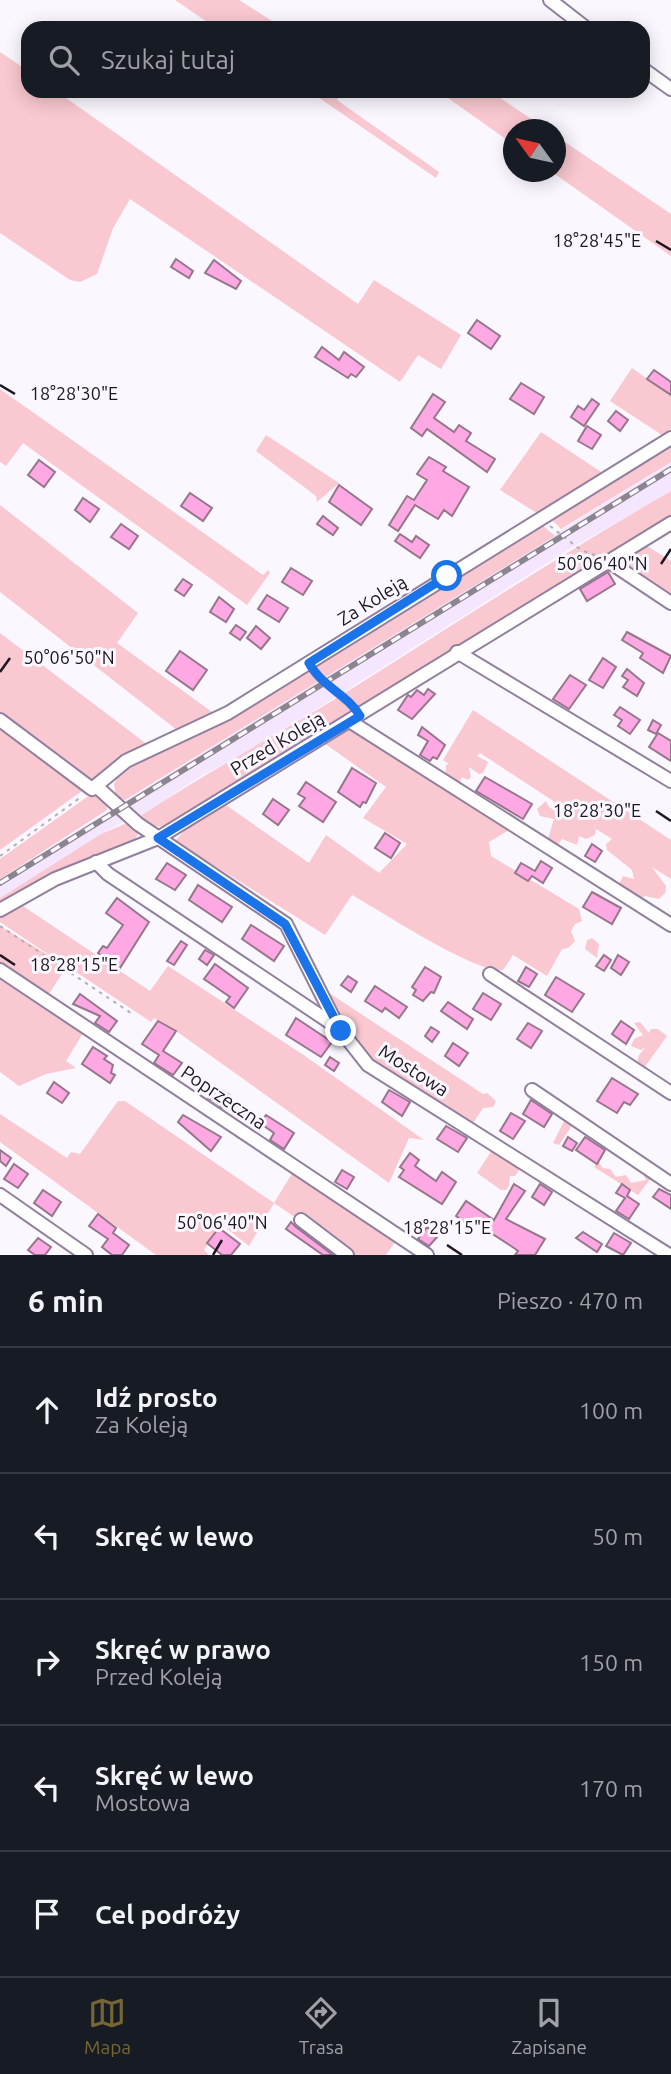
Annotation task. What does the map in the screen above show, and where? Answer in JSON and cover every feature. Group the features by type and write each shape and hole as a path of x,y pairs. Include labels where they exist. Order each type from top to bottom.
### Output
{"street":[{"path":"547,1 576,21"},
{"path":"650,74 671,89"},
{"name":"Za Koleją","path":"94,788 126,761 206,724 309,663 671,438"},
{"name":"Przed Koleją","path":"0,910 55,878 158,838 671,523"},
{"path":"608,561 671,603"},
{"path":"457,652 671,781"},
{"path":"355,719 671,925"},
{"name":"Mostowa","path":"0,720 158,838 285,924 338,1027 368,1065 669,1255"},
{"path":"96,862 108,874 338,1027"},
{"name":"Poprzeczna","path":"0,970 427,1255"},
{"path":"490,974 671,1093"},
{"path":"532,1090 671,1184"},
{"path":"0,1195 86,1255"},
{"path":"301,1220 347,1255"}],"path":[{"path":"540,518 581,550 608,561"},
{"path":"309,663 319,680 354,705 355,719"},
{"path":"0,856 76,801"},
{"path":"0,926 131,1013"}],"shaded area":[{"path":"175,0 239,0 272,21 206,21"},
{"path":"0,52 21,66 21,98 66,98 358,304 374,280 461,335 441,369 418,355 400,382 130,199 113,228 97,274 80,282 70,280 0,233"},
{"path":"319,98 338,98 337,100 439,172 436,178"},
{"path":"448,98 500,98 531,119 503,119 503,137"},
{"path":"566,143 671,214 671,256 566,182"},
{"path":"632,368 671,396 671,429 662,435 610,401"},
{"path":"0,389 263,575 268,570 270,573 247,605 23,443 6,466 0,462"},
{"path":"541,432 601,472 598,477 540,515 500,490"},
{"path":"266,435 339,483 317,502 316,496 256,451"},
{"path":"671,445 671,462 561,529 552,520"},
{"path":"671,462 671,491 558,556 265,742 201,776 139,817 136,815 101,834 0,898 0,879"},
{"path":"671,491 671,518 296,746 171,826 150,827 139,817 340,696"},
{"path":"0,505 138,613 117,643 212,712 177,730 0,592"},
{"path":"541,524 555,536 125,800 116,797 114,784 120,773 278,688"},
{"path":"644,544 671,561 671,599 618,561"},
{"path":"0,633 148,745 91,780 0,712"},
{"path":"473,710 671,840 671,879 652,867 666,886 665,893 659,899 645,896 640,899 618,887 623,876 634,879 632,870 607,850 606,844 612,839 596,829 595,835 586,839 579,836 577,845 562,839 556,847 549,846 548,839 554,819 540,816 537,809 546,801 549,807 560,814 564,808 480,753 477,756 488,762 483,773 479,774 469,767 471,777 468,780 462,777 459,784 445,778 446,765 449,764 443,760"},
{"path":"0,726 86,788 0,850"},
{"path":"349,727 511,829 489,842 491,856 579,909 582,921 575,924 571,931 575,941 568,948 562,949 547,976 513,955 503,970 471,962 352,895 325,935 175,841 189,826 223,803 309,863 326,835 379,873 407,844 363,818 386,787 324,743"},
{"path":"94,795 107,803 107,810 0,879 0,859 87,797"},
{"path":"127,823 138,833 132,846 0,906 0,898 101,834"},
{"path":"20,904 150,991 168,966 302,1054 424,1140 409,1138 389,1183 176,1031 154,1018 151,1022 67,966 45,1000 0,967 0,926 58,961 0,922 0,915"},
{"path":"592,938 599,944 597,958 585,949 587,940"},
{"path":"0,975 43,1002 41,1007 83,1033 66,1061 76,1068 46,1074 19,1086 0,1072"},
{"path":"329,993 483,1094 487,1093 496,1101 493,1107 483,1108 471,1126 361,1054 326,997"},
{"path":"640,1022 649,1033 651,1029 658,1029 667,1036 644,1068 637,1065 639,1055 646,1047 641,1050 631,1046 634,1039 643,1035 634,1023"},
{"path":"118,1101 125,1101 274,1203 249,1246 221,1224 204,1250 209,1255 156,1255 0,1142 0,1114 67,1158 71,1152 80,1154"},
{"path":"565,1119 573,1124 559,1145 553,1143"},
{"path":"603,1140 655,1173 638,1195 594,1167 598,1161 616,1177 626,1175 631,1183 646,1180 642,1171 600,1145"},
{"path":"494,1147 520,1169 515,1176 510,1176 506,1190 501,1190 477,1173"},
{"path":"296,1167 399,1236 386,1255 351,1255 274,1203"}],"building":[{"path":"176,259 193,271 189,278 171,267"},
{"path":"214,260 241,281 236,289 205,273"},
{"path":"477,320 500,336 491,349 468,333"},
{"path":"322,347 339,360 344,352 364,367 356,377 351,374 348,378 315,357"},
{"path":"654,370 671,382 671,395 647,379"},
{"path":"521,383 544,397 534,414 510,399"},
{"path":"433,394 445,402 434,418 454,432 459,425 471,433 466,441 495,459 487,472 427,429 422,436 411,428"},
{"path":"592,399 599,404 584,426 571,417 578,406 584,410"},
{"path":"616,411 628,420 620,431 608,421"},
{"path":"587,426 601,435 592,449 578,441"},
{"path":"429,457 446,467 443,471 469,487 452,516 444,510 438,519 415,505 398,531 389,525 407,496 414,500 427,480 417,474"},
{"path":"39,460 55,472 44,487 28,475"},
{"path":"339,485 372,509 361,525 329,502"},
{"path":"190,493 212,508 203,521 181,506"},
{"path":"83,498 99,509 90,522 75,510"},
{"path":"323,516 338,528 333,535 317,524"},
{"path":"121,524 138,536 129,549 111,537"},
{"path":"400,534 412,542 416,536 429,545 420,558 395,541"},
{"path":"291,568 312,581 303,595 282,582"},
{"path":"608,572 615,584 587,601 580,589"},
{"path":"183,579 192,585 184,596 175,590"},
{"path":"267,595 288,608 279,622 258,609"},
{"path":"219,597 234,609 226,622 210,612"},
{"path":"236,625 246,632 240,640 230,633"},
{"path":"256,626 270,638 261,649 247,638"},
{"path":"627,632 671,656 663,673 640,658 643,653 622,640"},
{"path":"180,651 207,670 193,690 166,671"},
{"path":"603,658 616,667 603,688 589,680"},
{"path":"627,669 644,683 637,696 623,687 628,680 622,676"},
{"path":"570,675 586,685 569,709 553,699"},
{"path":"428,689 435,694 412,719 398,710 408,695 411,697 417,690 424,695"},
{"path":"620,707 640,720 630,734 618,726 622,720 614,715"},
{"path":"653,720 661,725 656,734 648,730"},
{"path":"422,727 445,745 437,759 433,757 430,761 420,755 428,741 418,735"},
{"path":"658,733 671,741 671,761 649,747"},
{"path":"352,768 376,783 366,803 363,802 360,807 338,792"},
{"path":"485,777 532,804 523,819 476,791"},
{"path":"306,782 336,802 323,822 299,806 305,798 298,794"},
{"path":"273,799 289,810 278,825 263,814"},
{"path":"385,833 400,843 391,858 375,848"},
{"path":"592,844 602,851 595,862 585,856"},
{"path":"541,861 552,868 543,883 532,876 528,881 515,873 521,863 535,871"},
{"path":"167,863 186,875 175,890 156,879"},
{"path":"198,885 232,907 222,922 189,900"},
{"path":"592,892 621,908 612,924 583,907"},
{"path":"117,898 149,922 120,968 98,953 103,946 107,948 123,925 106,913"},
{"path":"251,925 284,946 274,961 242,939"},
{"path":"181,941 187,945 174,965 167,961"},
{"path":"205,950 214,955 207,965 199,959"},
{"path":"604,955 611,960 604,971 596,966"},
{"path":"618,955 629,962 621,975 611,968"},
{"path":"215,964 248,988 234,1008 226,1002 230,997 204,979"},
{"path":"425,967 441,977 434,993 431,992 423,1001 413,995 416,990 412,987"},
{"path":"526,967 537,974 529,987 518,981"},
{"path":"348,976 357,982 351,992 341,985"},
{"path":"556,977 584,994 572,1012 545,995"},
{"path":"375,986 407,1007 399,1018 385,1008 382,1012 365,1001"},
{"path":"483,993 501,1004 491,1020 473,1009"},
{"path":"80,994 117,1021 109,1032 95,1023 100,1016 73,1004"},
{"path":"448,1002 473,1019 467,1029 441,1011"},
{"path":"296,1018 332,1042 321,1057 286,1035"},
{"path":"158,1021 176,1031 163,1051 182,1063 173,1075 154,1063 159,1055 142,1044"},
{"path":"621,1021 634,1030 626,1044 612,1034"},
{"path":"528,1023 542,1031 531,1048 517,1039"},
{"path":"431,1027 439,1032 432,1042 425,1036"},
{"path":"453,1043 468,1053 459,1066 445,1056"},
{"path":"93,1047 107,1056 104,1059 113,1065 111,1073 115,1075 110,1083 82,1064"},
{"path":"330,1057 339,1063 334,1071 325,1065"},
{"path":"612,1078 638,1094 630,1105 624,1102 617,1113 597,1101"},
{"path":"54,1082 69,1093 62,1103 47,1093"},
{"path":"216,1086 231,1096 223,1108 208,1098"},
{"path":"389,1090 410,1102 402,1116 382,1102"},
{"path":"531,1100 552,1114 544,1127 523,1114"},
{"path":"511,1113 525,1121 513,1139 500,1131"},
{"path":"183,1115 221,1137 211,1151 178,1122"},
{"path":"266,1115 294,1133 284,1149 270,1140 274,1133 260,1123"},
{"path":"446,1126 467,1138 458,1152 437,1139"},
{"path":"568,1137 577,1143 572,1151 563,1146"},
{"path":"585,1137 605,1150 597,1164 576,1150"},
{"path":"0,1150 11,1158 6,1166 0,1161"},
{"path":"410,1153 419,1160 415,1166 436,1181 442,1172 456,1182 442,1204 399,1177 404,1170 400,1167"},
{"path":"14,1164 28,1174 18,1188 4,1179"},
{"path":"342,1170 354,1177 347,1189 335,1182"},
{"path":"514,1184 525,1191 506,1219 545,1239 535,1255 515,1255 518,1251 514,1248 474,1222 471,1227 456,1216 466,1201 494,1220"},
{"path":"540,1184 552,1192 544,1205 532,1197"},
{"path":"622,1184 630,1190 627,1196 639,1204 629,1219 616,1211 625,1198 616,1193"},
{"path":"659,1189 671,1195 671,1209 653,1197"},
{"path":"43,1190 61,1202 52,1216 34,1203"},
{"path":"98,1214 116,1228 113,1233 129,1245 122,1255 112,1255 102,1247 108,1239 89,1226"},
{"path":"291,1222 333,1255 323,1255 286,1229"},
{"path":"427,1227 438,1236 429,1246 418,1239"},
{"path":"219,1228 240,1244 231,1255 222,1255 207,1243"},
{"path":"583,1232 602,1244 597,1252 576,1238"},
{"path":"614,1233 631,1243 623,1255 606,1246"},
{"path":"38,1238 51,1247 45,1255 35,1255 28,1250"}],"railway":[{"path":"0,883 671,469"}],"route":[{"path":"341,1031 296,940 285,924 158,838 360,716 354,705 319,680 309,663 447,576"}]}
